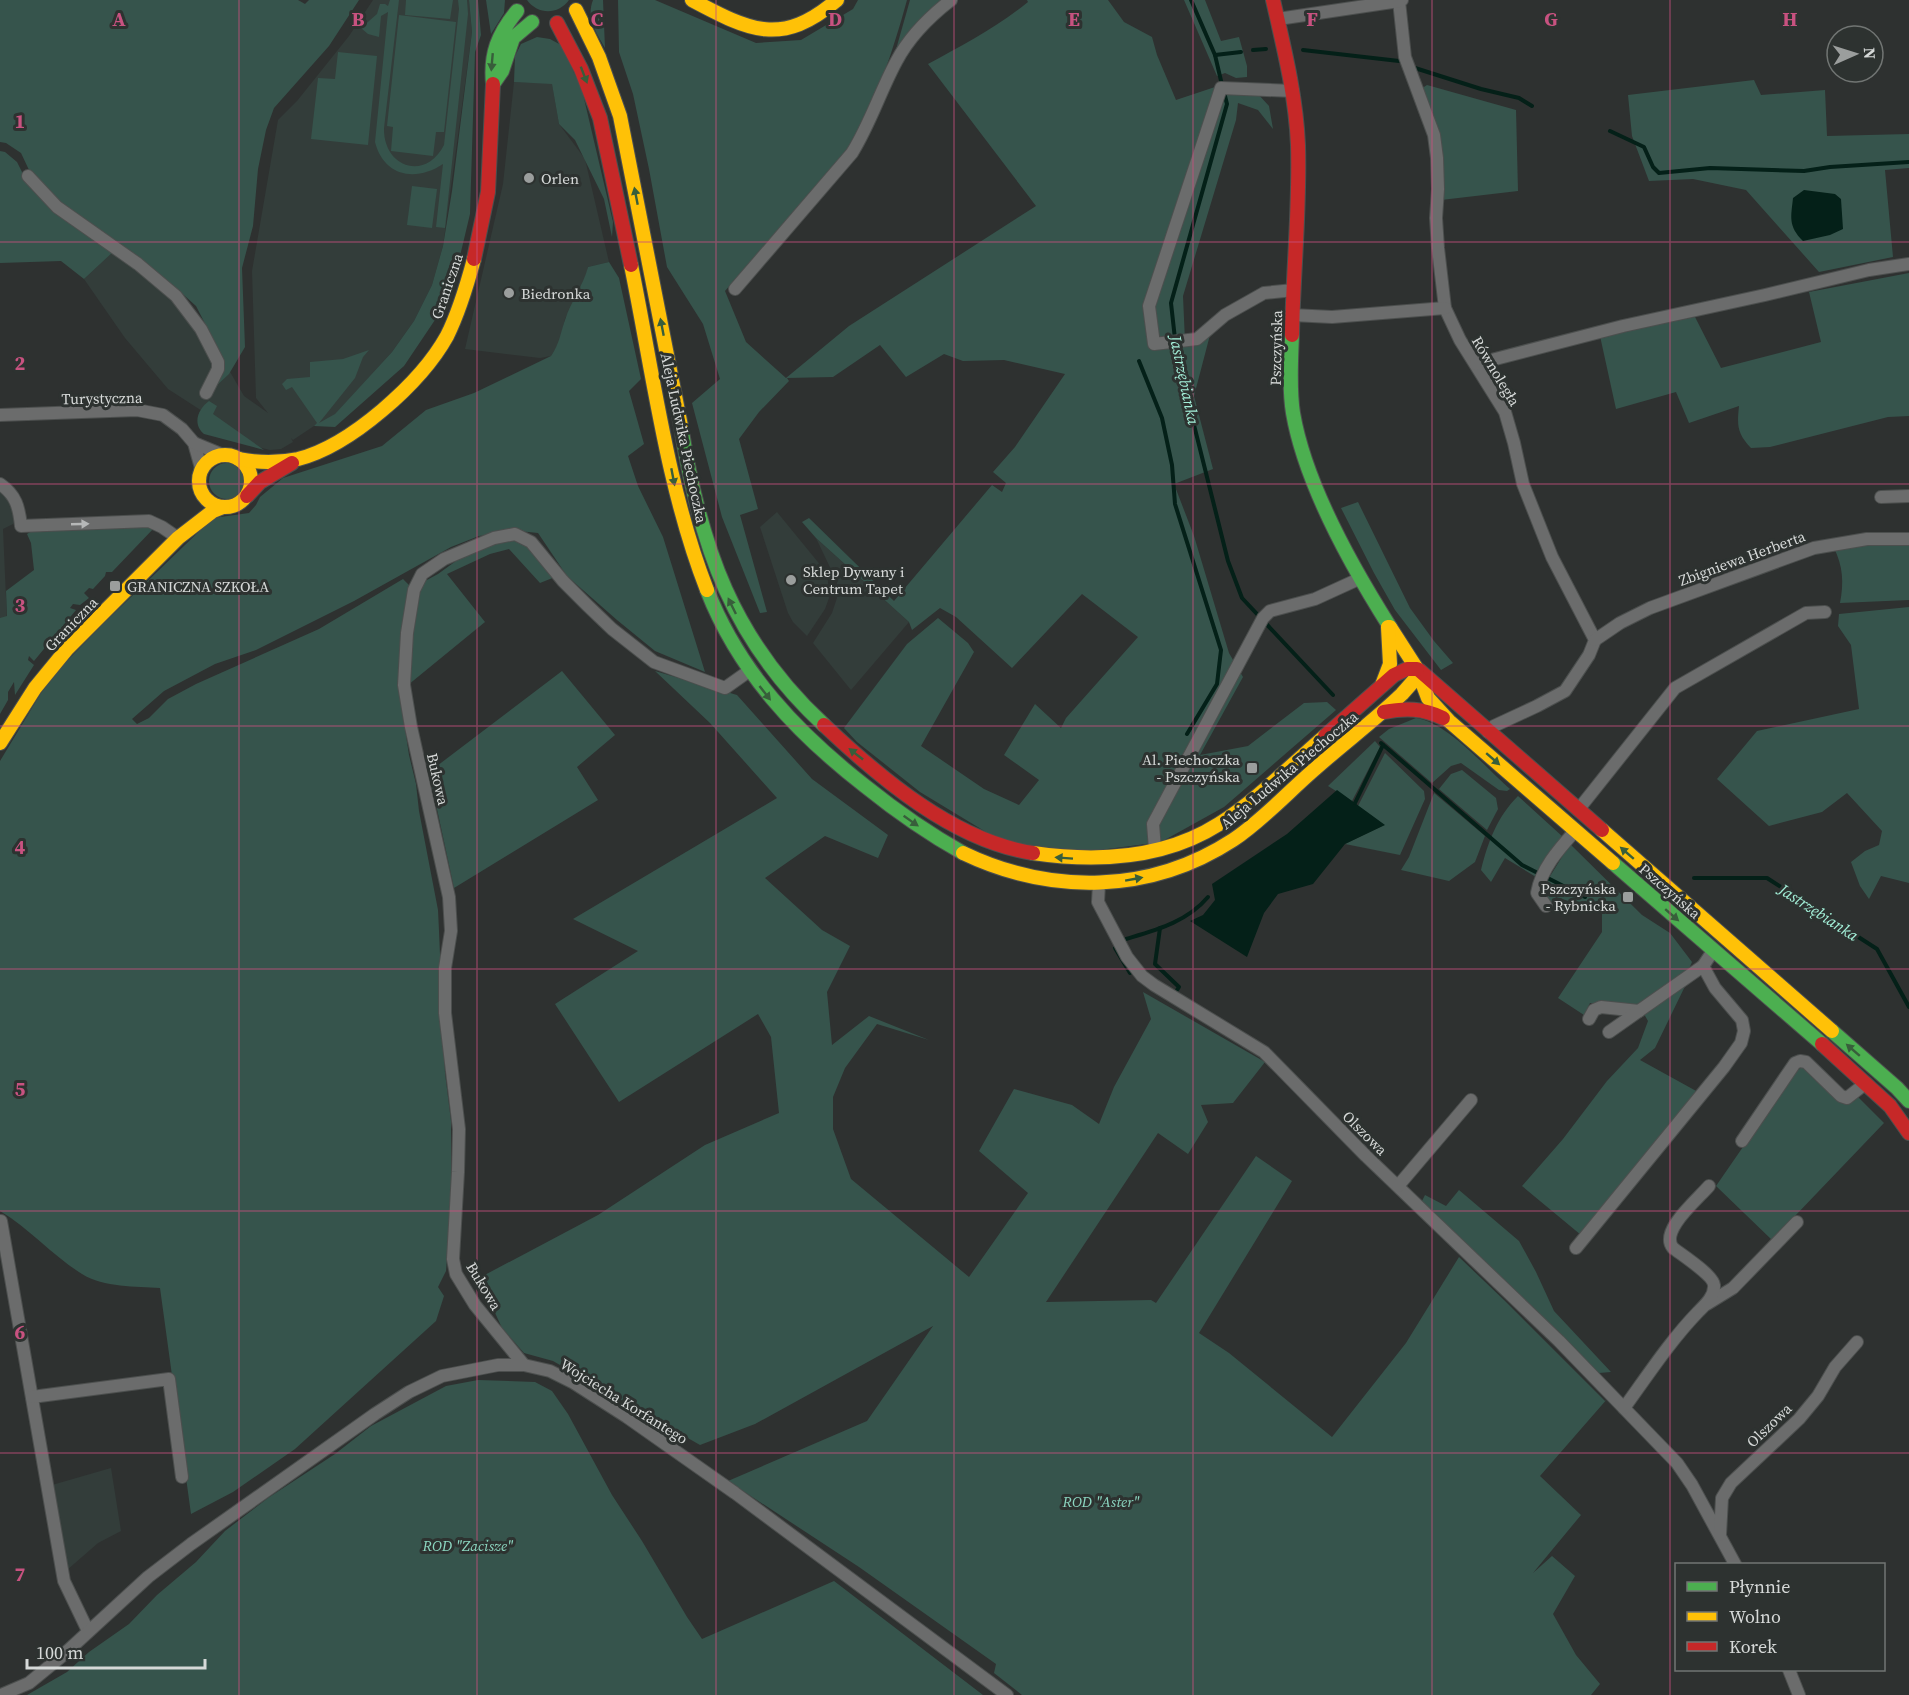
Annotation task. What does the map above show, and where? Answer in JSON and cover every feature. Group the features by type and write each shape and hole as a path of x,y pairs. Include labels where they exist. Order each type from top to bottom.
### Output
{"main road":[{"path":"692,0 722,17 758,30 769,31 789,28 809,21 819,16 837,0"},
{"name":"Pszczyńska","path":"1273,0 1293,91 1298,144 1292,315 1293,413 1309,471 1330,518 1361,578 1417,669 1428,698 1449,721 1866,1083 1890,1106 1909,1133"},
{"path":"514,6 532,22 548,24 567,18 579,5"},
{"name":"Aleja Ludwika Piechoczka","path":"556,23 580,65 601,121 676,492 695,559 714,608 749,671 782,713 819,749 891,807 960,851 1011,873 1052,881 1099,884 1127,881 1172,870 1225,846 1384,712 1414,682 1417,669 1407,669 1394,675 1258,793 1209,830 1155,849 1118,857 1078,858 1036,854 993,842 968,832 935,814 828,731 802,707 750,639 726,594 710,551 697,508 620,116 579,5"},
{"name":"Graniczna","path":"245,497 260,482 295,461 341,440 363,425 434,356 449,331 463,302 486,206 493,84 490,66 494,44 514,6"},
{"name":"Graniczna","path":"493,84 502,71 513,38 532,22"},
{"path":"223,455 240,459 250,473 251,481 245,497 232,507 215,506 202,494 198,477 201,468 207,461 223,455"},
{"name":"Graniczna","path":"240,459 255,463 295,461"},
{"name":"Graniczna","path":"178,538 202,494"},
{"name":"Graniczna","path":"0,743 51,667 178,538 213,511 223,507"},
{"path":"1381,687 1390,664 1388,623"},
{"name":"Pszczyńska","path":"1417,669 1903,1090 1909,1101"},
{"path":"1384,712 1413,707 1434,713 1449,721"},
{"path":"1890,1106 1909,1123"}],"street":[{"path":"735,289 852,153 862,137 897,59 914,35 951,0"},
{"path":"1278,19 1400,1"},
{"name":"Równoległa","path":"1400,1 1405,57 1434,135 1438,179 1437,238 1446,308 1460,340 1505,412 1523,484 1552,557 1595,639"},
{"path":"1293,91 1226,89 1149,306 1154,345 1197,339 1225,315 1264,293 1294,290"},
{"path":"28,176 57,207 138,264 176,296 201,329 218,362 218,369 206,393"},
{"path":"1476,364 1623,326 1869,270 1909,264"},
{"path":"1292,315 1332,317 1446,308"},
{"name":"Turystyczna","path":"0,415 137,410 163,415 182,429 194,443 201,468"},
{"name":"Turystyczna","path":"194,443 223,455"},
{"path":"0,484 11,491 20,511 21,526 149,521 178,538"},
{"path":"1881,498 1909,496"},
{"name":"Bukowa","path":"524,1365 475,1305 456,1274 453,1259 459,1129 445,1013 445,968 451,931 448,897 404,685 407,633 414,590 422,574 444,559 494,538 514,534 531,542 563,581 587,605 612,629 654,662 725,688 749,671"},
{"name":"Zbigniewa Herberta","path":"1595,639 1650,608 1814,548 1867,538 1909,539"},
{"path":"1155,849 1153,824 1265,616 1270,611 1315,599 1361,578"},
{"path":"1578,810 1675,688 1806,613 1825,612"},
{"path":"1488,732 1494,726 1565,691 1589,656 1595,639"},
{"path":"1546,906 1537,893 1539,881 1560,847 1575,831"},
{"name":"Olszowa","path":"1099,884 1098,902 1127,957 1142,976 1264,1052 1398,1186 1510,1292 1677,1463 1692,1485 1734,1563"},
{"path":"1609,1032 1703,966 1713,951"},
{"path":"1576,1248 1725,1067 1741,1043 1744,1030 1742,1020 1715,988 1703,966"},
{"path":"1589,1019 1594,1010 1601,1007 1639,1011"},
{"path":"1743,1141 1795,1063 1806,1062 1840,1096 1847,1098 1866,1083"},
{"path":"1398,1186 1471,1100"},
{"path":"1624,1408 1679,1332 1713,1294 1713,1281 1673,1248 1669,1239 1678,1220 1709,1186"},
{"path":"2,1221 64,1581 88,1631"},
{"path":"1705,1305 1733,1288 1797,1222"},
{"name":"Olszowa","path":"1720,1535 1722,1498 1731,1483 1799,1419 1818,1396 1835,1366 1857,1342"},
{"name":"Wojciecha Korfantego","path":"1,1695 29,1683 148,1577 191,1544 409,1392 441,1376 471,1368 524,1365 550,1371 574,1383 627,1417 735,1493 1007,1695"},
{"path":"32,1397 169,1379 182,1477"},
{"path":"1789,1671 1799,1695"}],"shaded area":[{"path":"373,0 469,0 472,32 443,246 432,285 414,321 392,352 330,420 317,424 293,440 291,438 293,442 281,449 270,450 258,447 168,389 125,338 84,279 119,246 196,313 244,396 268,413 256,398 252,271 278,120 297,101 349,36"},
{"path":"514,82 552,83 559,124 585,159 609,262 588,267 585,279 565,319 559,344 551,356 540,358 465,349 503,184"},
{"path":"1804,190 1835,194 1841,199 1843,229 1830,235 1803,241 1798,236 1791,216 1793,198"},
{"path":"0,489 7,491 16,517 13,524 3,529 7,621 0,621"},
{"path":"777,512 822,567 828,581 829,598 825,609 807,636 793,622 788,613 760,527"},
{"path":"816,538 909,622 851,690 813,643 832,613 837,598 837,582"},
{"path":"1337,790 1385,825 1345,844 1313,884 1278,894 1264,913 1247,957 1190,921 1203,915 1215,900 1212,884 1287,834"},
{"path":"111,1468 121,1531 98,1543 67,1570 52,1485"}],"green space":[{"path":"0,0 298,0 305,4 309,0 359,0 329,46 274,108 266,130 258,169 253,226 242,268 245,347 229,374 215,387 214,341 196,306 142,262 56,203 29,170 21,153 6,143 0,142"},
{"path":"390,0 399,0 384,128 386,141 390,152 398,160 406,165 416,166 436,156 444,145 459,9 458,0 467,0 468,14 445,228 436,227 443,164 422,173 402,173 386,163 379,154 375,142 388,12 381,16 379,37 368,34 361,28 377,14 380,4 388,6"},
{"path":"406,0 453,0 450,19 405,15"},
{"path":"469,0 478,0 481,35 475,52 470,214 455,277 443,308 404,366 335,427 314,426 317,423 292,387 286,390 282,384 287,379 310,377 310,362 343,359 369,350 363,357 355,378 319,423 335,414 392,352 414,321 432,285 443,246 452,191 472,32"},
{"path":"486,0 505,0 504,13 491,34"},
{"path":"527,0 569,0 554,11 542,11"},
{"path":"593,0 603,0 605,48 591,19"},
{"path":"618,0 655,0 756,43 801,40 853,9 858,0 907,0 883,76 849,148 725,291 746,342 786,378 849,326 1036,206 928,64 992,28 1028,2 1027,0 1108,0 1124,22 1152,37 1176,100 1221,85 1258,94 1269,106 1273,129 1258,110 1238,103 1236,120 1183,296 1185,341 1210,335 1194,396 1213,469 1174,484 1194,536 1229,653 1243,677 1200,755 1248,746 1304,703 1327,702 1336,710 1224,807 1161,842 1092,851 1013,845 986,832 920,792 857,742 844,728 907,644 938,618 968,643 974,652 921,746 984,789 1019,805 1039,780 1004,755 1035,704 1061,728 1066,718 1138,637 1082,594 1012,668 956,617 940,608 912,630 909,622 816,538 802,522 809,518 894,601 992,485 1002,492 1006,483 993,472 1015,447 1065,374 1004,360 963,361 944,354 906,377 880,345 833,377 787,378 789,381 759,412 739,439 758,509 740,515 767,612 760,613 722,517 692,403 720,379 703,324 667,267 633,94 619,52"},
{"path":"910,0 944,0 895,53"},
{"path":"1184,0 1205,0 1221,41 1239,37 1247,66 1247,77 1236,78 1225,73 1217,76"},
{"path":"399,15 456,22 444,132 436,132 433,156 391,151 393,127 387,126"},
{"path":"537,37 550,39 561,45 582,90 613,222 612,237 604,199 575,140 559,124 552,84 514,82 515,56 521,44"},
{"path":"338,52 377,56 368,145 311,139 318,78 335,79"},
{"path":"1754,80 1761,95 1825,90 1827,136 1909,134 1909,168 1885,170 1893,257 1819,272 1746,190 1693,179 1649,181 1632,136 1628,95"},
{"path":"1427,85 1516,110 1518,191 1441,200 1421,89"},
{"path":"0,151 5,152 17,162 27,182 44,202 114,251 84,279 61,261 0,263"},
{"path":"412,186 437,189 432,228 407,225"},
{"path":"609,262 619,278 641,379 629,391 644,444 628,456 638,486 663,537 705,672 655,651 567,576 538,533 519,531 479,536 451,547 354,601 256,650 215,664 164,691 132,719 137,724 149,718 168,699 196,684 319,629 403,579 410,586 399,660 398,683 438,910 445,1073 451,1121 451,1208 446,1271 438,1287 444,1296 436,1321 295,1449 233,1492 191,1514 160,1288 120,1285 91,1279 71,1267 0,1211 0,761 41,693 65,663 213,518 249,513 260,497 283,478 382,446 426,410 474,393 551,356 588,267"},
{"path":"1909,273 1909,416 1888,417 1770,447 1751,448 1739,429 1739,406 1689,423 1676,392 1616,409 1600,336 1695,317 1721,368 1821,342 1809,292"},
{"path":"209,401 217,406 213,414 264,450 204,434 197,421 199,412"},
{"path":"227,463 240,468 245,481 240,494 227,499 214,494 209,481 214,468"},
{"path":"1358,502 1410,608 1453,663 1441,670 1395,610 1341,508"},
{"path":"140,524 154,528 112,572 106,572 93,589 89,588 84,593 89,598 80,605 73,604 70,608 76,610 34,661 29,656 28,660 34,665 15,695 14,682 0,714 0,618 7,616 6,591 34,570 31,543 27,534 35,529"},
{"path":"514,539 528,544 555,577 540,583 509,549 490,554 447,574 485,622 408,685 407,670 418,597 425,581 467,553 495,542"},
{"path":"1869,544 1909,545 1909,600 1840,603 1842,575 1834,548"},
{"path":"1909,607 1909,883 1881,876 1869,899 1860,886 1851,862 1865,851 1879,845 1882,831 1847,793 1822,812 1769,826 1717,779 1757,731 1859,709 1851,645 1838,626 1839,614"},
{"path":"562,671 615,735 577,767 598,800 454,888 429,772"},
{"name":"ROD \"Aster\"","path":"655,671 737,695 812,779 888,835 878,858 825,836 765,878 822,930 850,946 827,992 832,1045 869,1016 929,1040 877,1024 845,1068 833,1097 833,1129 851,1179 969,1277 1028,1193 979,1151 1014,1089 1072,1105 1099,1124 1114,1087 1151,1019 1143,992 1265,1062 1233,1103 1201,1105 1208,1122 1188,1154 1158,1133 1046,1302 1151,1300 1156,1303 1256,1156 1292,1181 1199,1333 1229,1353 1332,1437 1406,1343 1459,1257 1605,1401 1608,1398 1540,1476 1581,1515 1533,1573 1552,1556 1575,1576 1553,1614 1576,1655 1600,1684 1591,1695 1022,1695 994,1673 996,1664 859,1567 728,1481 867,1421 933,1326 755,1424 700,1445 553,1361 524,1353 502,1328 479,1278 598,1215 705,1145 779,1113 771,1037 758,1014 619,1102 555,1004 638,951 573,919 777,798 710,723"},
{"path":"1416,718 1428,721 1453,737 1510,789 1499,790 1461,763 1451,766 1432,783 1379,737 1389,729"},
{"path":"1375,741 1380,747 1352,801 1328,786"},
{"path":"1385,753 1424,791 1425,799 1400,855 1345,844 1384,825 1358,806"},
{"path":"1462,770 1496,798 1498,809 1487,830 1439,789 1451,774"},
{"path":"1434,793 1485,836 1475,862 1449,881 1401,870 1409,857"},
{"path":"1518,796 1563,837 1536,877 1505,858 1491,882 1481,870 1487,850 1504,812"},
{"path":"1570,844 1642,915 1670,933 1692,962 1689,969 1636,1005 1590,1003 1584,1015 1558,998 1602,932 1602,912 1556,897 1550,905 1544,893 1544,886"},
{"path":"1689,978 1655,1048 1640,1060 1698,1092 1581,1235 1522,1186 1563,1139 1607,1081 1638,1048 1648,1021 1644,1014"},
{"path":"1802,1067 1842,1101 1851,1103 1858,1097 1884,1123 1772,1240 1716,1186 1794,1073"},
{"path":"1459,1190 1519,1241 1554,1311 1611,1372 1599,1373 1421,1203 1425,1195 1446,1206"},
{"name":"ROD \"Zacisze\"","path":"478,1380 535,1382 552,1391 568,1414 612,1495 702,1639 834,1581 983,1695 27,1695 67,1672 89,1652 129,1624 157,1595 196,1562 225,1531 371,1426 446,1386"}],"waterway":[{"name":"Jastrzębianka","path":"1191,0 1215,55 1222,85"},
{"path":"1253,50 1266,49"},
{"path":"1303,50 1399,61"},
{"path":"1215,55 1241,52"},
{"path":"1415,68 1481,89 1519,98 1532,106"},
{"name":"Jastrzębianka","path":"1224,92 1227,104 1171,303 1177,357 1228,561 1242,598 1333,695"},
{"path":"1610,131 1644,147 1653,167 1659,173 1710,168 1804,171 1909,162"},
{"path":"1139,361 1162,418 1172,465 1175,504 1221,650 1217,684 1187,734"},
{"name":"Jastrzębianka","path":"1381,743 1522,865 1585,897"},
{"path":"1355,803 1383,745"},
{"name":"Jastrzębianka","path":"1694,878 1767,878 1877,949 1909,1007"},
{"path":"1126,939 1181,919 1200,906 1208,897"},
{"path":"1160,928 1155,964 1179,987 1177,990"},
{"path":"1115,948 1130,973"}],"traffic: fast":[{"path":"517,11 500,36 494,54 493,84 502,71 513,38 532,22"},
{"path":"1292,335 1293,413 1308,468 1332,524 1360,578 1390,627"},
{"path":"681,426 699,512 711,552 726,589 744,625 766,660 793,693 824,725"},
{"path":"707,590 720,620 753,674 772,699 816,745 901,813 963,853"},
{"path":"1613,863 1822,1044"},
{"path":"1832,1031 1909,1101"}],"traffic: slow":[{"path":"692,0 731,20 766,29 782,29 799,24 817,15 837,0"},
{"path":"576,10 599,57 620,116 681,426"},
{"path":"239,459 269,462 298,459 340,441 382,410 420,373 447,336 474,259"},
{"path":"631,265 671,471 693,551 707,590"},
{"path":"220,455 230,455 244,462 251,481 244,500 230,507 220,507 210,503 203,496 199,486 199,476 203,466 210,459 220,455"},
{"path":"0,743 35,688 67,649 178,538 213,511 223,507"},
{"path":"1382,685 1390,664 1388,627"},
{"path":"1390,627 1417,669 1428,698 1449,721 1613,863"},
{"path":"963,853 996,867 1065,882 1134,879 1168,871 1201,858 1233,840 1265,815 1402,694 1417,677 1417,669"},
{"path":"1033,853 1080,857 1129,855 1175,845 1198,836 1247,804 1325,736"},
{"path":"1602,830 1832,1031"}],"traffic: jam":[{"path":"1273,0 1292,90 1297,127 1298,193 1292,335"},
{"path":"557,23 581,69 600,118 631,265"},
{"path":"474,259 488,192 493,84"},
{"path":"247,496 260,482 292,463"},
{"path":"1325,736 1394,675 1407,669 1417,669"},
{"path":"1419,670 1602,830"},
{"path":"1384,712 1414,710 1443,718"},
{"path":"824,725 894,786 947,821 1004,846 1033,853"},
{"path":"1822,1044 1890,1106 1909,1133"}],"place":[{"name":"Orlen","path":"529,178"},
{"name":"Biedronka","path":"509,293"},
{"name":"Sklep Dywany i Centrum Tapet","path":"791,580"},
{"name":"GRANICZNA SZKOŁA","path":"115,586"},
{"name":"Al. Piechoczka - Pszczyńska","path":"1252,768"},
{"name":"Pszczyńska - Rybnicka","path":"1628,897"}]}
